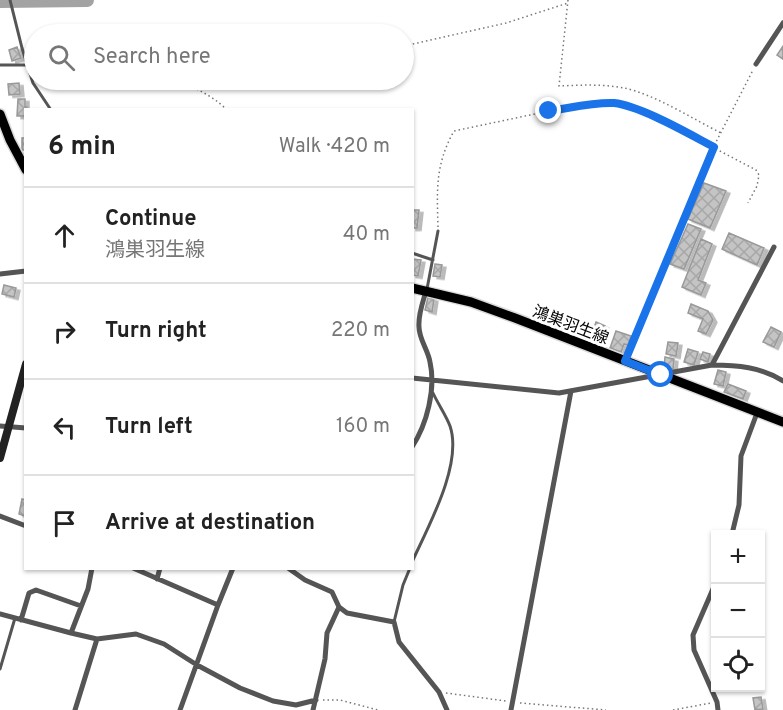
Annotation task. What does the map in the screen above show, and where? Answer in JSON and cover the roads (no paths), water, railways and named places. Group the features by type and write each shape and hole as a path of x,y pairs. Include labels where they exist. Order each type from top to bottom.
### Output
{"main road":[{"path":"0,114 24,166"},
{"name":"鴻巣羽生線","path":"414,288 471,302 783,422"}],"street":[{"path":"756,64 783,23"},
{"path":"712,365 774,247"},
{"path":"0,274 24,271"},
{"path":"414,444 419,436 432,391 430,361 419,331 419,318 426,290"},
{"path":"414,378 559,393 712,365 748,367 783,381"},
{"path":"0,458 4,427 24,370"},
{"path":"511,710 571,391"},
{"path":"733,530 739,505 741,456 757,412"},
{"path":"4,427 24,428"},
{"path":"0,516 24,525"},
{"path":"71,633 91,570"},
{"path":"137,570 218,605"},
{"path":"157,579 159,570"},
{"path":"180,710 232,570"},
{"path":"291,570 305,580 332,592 339,607 346,613 394,622 399,642 439,692 447,710"},
{"path":"715,584 693,635 694,650 717,702 717,710"},
{"path":"18,619 29,593 36,590 81,606"},
{"path":"313,710 325,659 327,633 339,607"},
{"path":"0,614 97,639 136,634 164,644 240,688 273,701 296,705 316,700"},
{"path":"75,710 97,639"}],"lane":[{"path":"10,0 24,55"},
{"path":"0,65 24,65"},
{"path":"38,90 50,108"},
{"path":"426,290 438,231"},
{"path":"414,254 433,260"},
{"path":"625,361 661,274"},
{"path":"414,557 446,482 454,452 450,427 432,391"},
{"path":"394,622 409,570"},
{"path":"0,669 18,619"}],"waterway":[{"path":"0,1 87,0"}]}
